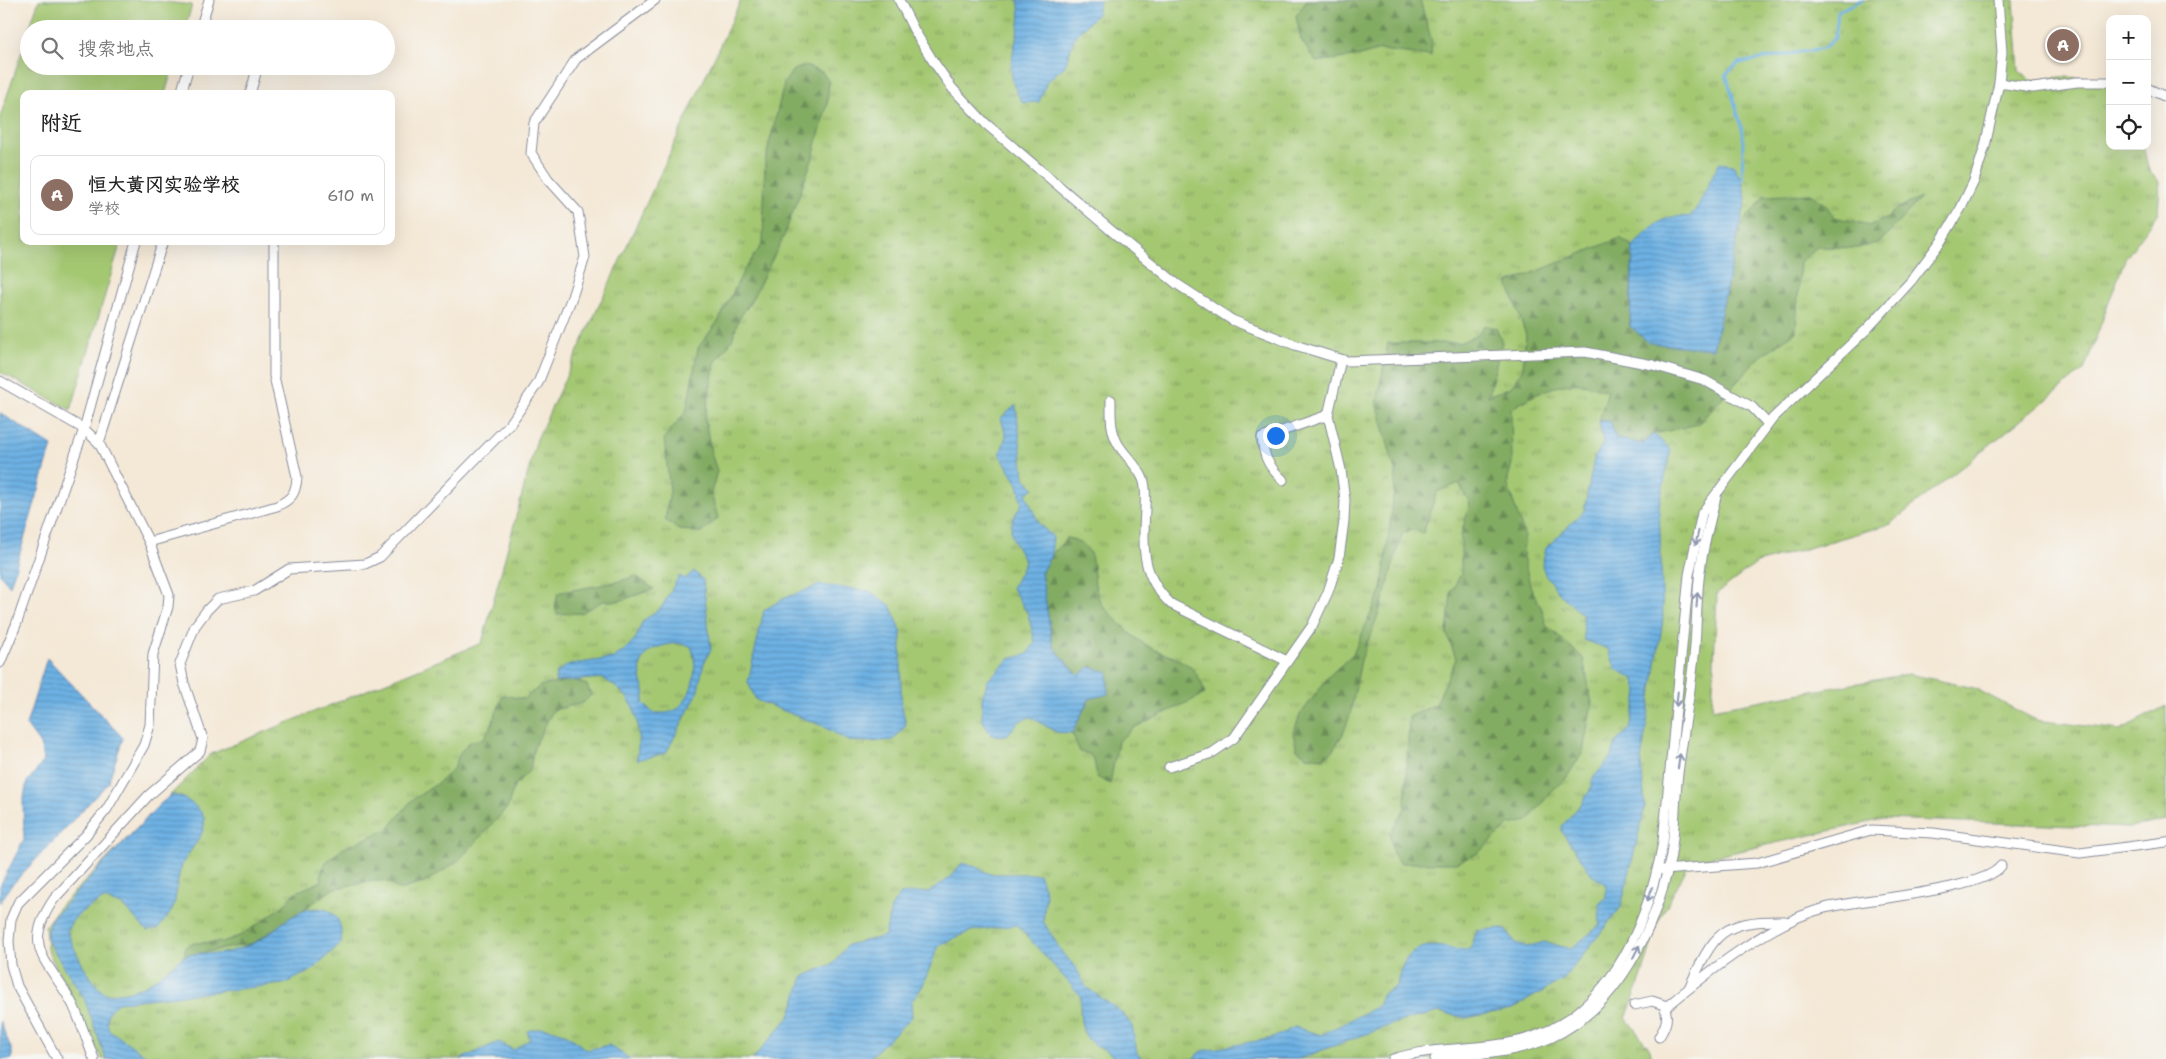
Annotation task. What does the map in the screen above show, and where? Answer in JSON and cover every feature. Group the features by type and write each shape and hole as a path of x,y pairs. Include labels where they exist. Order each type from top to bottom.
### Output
{"street":[{"path":"203,20 209,0"},
{"path":"94,1059 73,1005 40,954 38,932 42,916 54,899 148,796 200,751 203,739 184,683 180,664 194,626 218,599 254,592 289,569 365,564 380,557 510,424 538,383 572,297 585,257 578,212 548,179 531,153 534,122 576,59 655,0"},
{"path":"900,0 914,30 952,88 985,122 1091,215 1177,284 1232,320 1295,345 1347,361 1585,352 1653,365 1704,380 1752,407 1768,424"},
{"path":"1435,1059 1501,1052 1549,1038 1568,1028 1594,1008 1614,987 1629,966 1661,891 1663,842 1689,575 1702,513 1768,424 1867,328 1911,281 1941,241 1961,208 1974,181 1985,146 1999,82 2002,52 1998,0"},
{"path":"182,90 186,75"},
{"path":"251,90 255,75"},
{"path":"1999,82 2033,88 2077,82 2106,82"},
{"path":"2151,90 2166,97"},
{"path":"0,662 16,625 84,429 135,245"},
{"path":"99,443 163,245"},
{"path":"149,542 277,506 290,500 296,489 297,477 274,376 274,245"},
{"path":"1169,768 1212,753 1234,738 1312,626 1328,592 1339,558 1345,500 1341,470 1328,416 1341,360"},
{"path":"0,381 84,429 99,443 149,542 168,595 168,608 153,654 150,725 144,745 107,809 86,835 18,904 12,920 9,941 11,965 18,986 57,1059"},
{"path":"1111,400 1111,425 1119,445 1143,479 1145,492 1144,557 1150,577 1160,594 1171,604 1287,661"},
{"path":"1283,480 1266,462 1263,455 1262,438 1328,416"},
{"path":"1662,870 1757,863 1871,830 1933,833 2080,854 2166,842"},
{"path":"1665,1008 1689,988 1787,921 1825,908 1948,887 1996,873 2000,866"},
{"path":"1393,1059 1430,1050 1512,1042 1542,1033 1562,1023 1608,982 1620,966 1662,870"},
{"path":"1689,988 1705,952 1716,937 1734,927 1761,921 1787,921"},
{"path":"1634,1005 1652,1001 1664,1005 1666,1025 1659,1037"}],"green space":[{"path":"39,0 147,0 192,5 188,20 32,20"},
{"path":"741,0 2014,0 2019,71 2031,81 2061,77 2106,79 2106,150 2144,150 2149,171 2160,182 2158,214 2125,259 2084,370 1890,524 1757,563 1717,593 1712,709 1909,674 1974,688 2036,720 2120,730 2166,706 2166,820 2130,828 1883,819 1690,862 1657,924 1642,976 1626,1018 1650,1049 1652,1059 102,1059 47,949 45,926 59,907 211,754 482,643 537,439"},
{"path":"1307,0 1420,0 1432,42 1431,56 1380,50 1360,56 1316,62 1301,40 1296,16"},
{"path":"20,58 20,75 170,75 166,90 20,90 20,245 120,245 71,410 0,372 0,117"},
{"path":"805,66 822,72 829,82 827,105 813,157 784,236 749,305 739,318 732,340 715,363 705,418 711,453 717,471 711,493 718,518 703,532 679,530 665,520 670,491 664,438 686,412 698,348 719,320 743,272 763,243 765,162 769,145 784,84 792,71"},
{"path":"1811,194 1826,205 1834,217 1870,225 1886,219 1896,209 1921,198 1880,242 1858,248 1817,247 1800,262 1796,332 1761,356 1698,424 1654,434 1643,444 1616,439 1610,421 1599,421 1608,390 1585,384 1563,385 1553,388 1527,399 1511,409 1512,463 1507,483 1524,534 1523,557 1531,588 1542,609 1546,625 1583,658 1592,703 1583,752 1567,777 1551,792 1528,821 1509,825 1478,853 1456,863 1400,863 1393,854 1390,834 1405,808 1409,717 1436,704 1456,659 1447,634 1451,592 1461,574 1461,535 1470,504 1459,483 1437,492 1423,533 1414,529 1402,534 1381,607 1361,660 1350,715 1343,734 1331,753 1323,758 1306,756 1297,749 1293,734 1300,715 1329,676 1353,654 1382,589 1396,475 1377,402 1388,343 1459,343 1477,335 1484,325 1496,328 1502,342 1488,396 1511,387 1523,368 1526,335 1508,283 1620,238 1633,246 1630,326 1713,349 1740,226 1765,196"},
{"path":"1067,538 1080,542 1092,558 1096,590 1100,601 1107,610 1140,641 1187,665 1195,672 1205,694 1135,727 1118,741 1110,784 1097,777 1094,760 1090,754 1080,752 1072,733 1089,699 1079,676 1053,647 1041,573 1051,555"},
{"path":"636,576 654,589 619,601 603,601 581,613 557,614 555,607 558,593 607,584"},
{"path":"573,680 587,685 591,695 583,703 553,710 534,747 530,770 514,786 508,807 458,861 424,883 399,890 385,881 367,881 333,889 254,943 185,956 185,947 194,943 222,942 242,935 282,907 294,893 322,881 321,873 326,862 342,849 389,828 412,800 438,783 454,768 461,751 470,742 484,738 492,724 503,695 524,699 540,686"}],"water":[{"path":"1018,0 1100,0 1097,14 1075,36 1065,66 1047,81 1039,102 1023,103 1015,89 1012,76 1011,63 1019,27"},
{"path":"1720,163 1733,165 1742,181 1746,199 1713,349 1649,343 1630,326 1633,246 1658,223 1671,217 1689,217 1702,199"},
{"path":"1016,405 1024,477 1034,488 1026,494 1039,524 1053,537 1051,555 1041,573 1053,647 1079,676 1089,667 1108,672 1108,694 1089,699 1072,733 1056,732 1031,717 1021,720 1006,736 991,735 982,719 982,698 988,680 1009,659 1028,654 1035,642 1028,614 1012,588 1025,562 1013,539 1011,527 1016,513 1022,504 1018,484 1000,455 1006,436 1001,418"},
{"path":"0,413 52,446 10,586 0,574"},
{"path":"1599,421 1610,421 1616,439 1643,444 1654,434 1671,450 1659,506 1663,619 1641,761 1645,807 1621,907 1564,979 1512,1009 1466,1018 1439,1012 1399,1022 1298,1059 1193,1059 1202,1051 1273,1038 1295,1027 1321,1035 1378,1006 1383,994 1397,986 1405,960 1416,950 1424,947 1433,946 1466,950 1470,949 1477,931 1503,928 1516,943 1526,947 1545,942 1571,949 1600,925 1599,904 1606,898 1606,884 1593,876 1562,832 1562,826 1582,803 1590,790 1593,778 1612,756 1617,741 1630,729 1638,693 1633,678 1616,669 1608,649 1584,640 1583,615 1559,593 1545,574 1542,565 1546,548 1584,511 1594,459 1603,443"},
{"path":"694,571 703,580 711,649 704,663 697,694 666,753 637,760 638,726 634,709 625,695 603,678 555,682 556,674 567,665 613,658 624,651 636,638 643,621 662,607 679,576 685,579","holes":["677,643 691,646 695,671 687,696 675,711 653,713 643,703 642,661 655,648"]},
{"path":"820,585 869,591 890,605 901,630 901,703 906,725 893,740 848,741 823,726 756,700 748,682 764,610 787,597"},
{"path":"47,658 123,738 108,783 10,887 0,903 0,886 24,839 23,802 27,782 44,761 40,744 26,725"},
{"path":"171,795 181,797 202,813 204,828 182,865 172,910 158,929 147,931 124,906 104,899 77,916 67,931 87,973 105,994 131,991 145,985 185,956 193,954 218,954 234,951 252,944 293,916 312,909 329,911 335,915 341,931 341,943 311,971 283,984 120,1002 109,1011 107,1021 109,1030 151,1059 106,1059 84,998 47,940 47,930 51,919 159,805"},
{"path":"962,863 990,874 1039,874 1046,893 1043,921 1063,954 1075,966 1086,987 1122,1013 1132,1026 1137,1053 1142,1059 1115,1059 1106,1050 1096,1046 1088,1039 1082,1028 1081,996 1017,925 971,931 939,945 922,987 911,1002 912,1017 868,1059 753,1059 790,1016 803,977 834,963 847,945 885,936 891,908 900,894 929,892 950,878"},
{"path":"0,1021 12,1051 12,1059 0,1059"},
{"path":"542,1028 555,1030 566,1035 586,1050 609,1045 630,1059 461,1059 498,1042 514,1050 530,1039 527,1031"}],"waterway":[{"path":"1742,181 1743,132 1726,74 1739,63 1824,48 1835,38 1838,11 1862,0"}],"place":[{"name":"恒大黄冈实验学校","path":"2063,45"}]}
